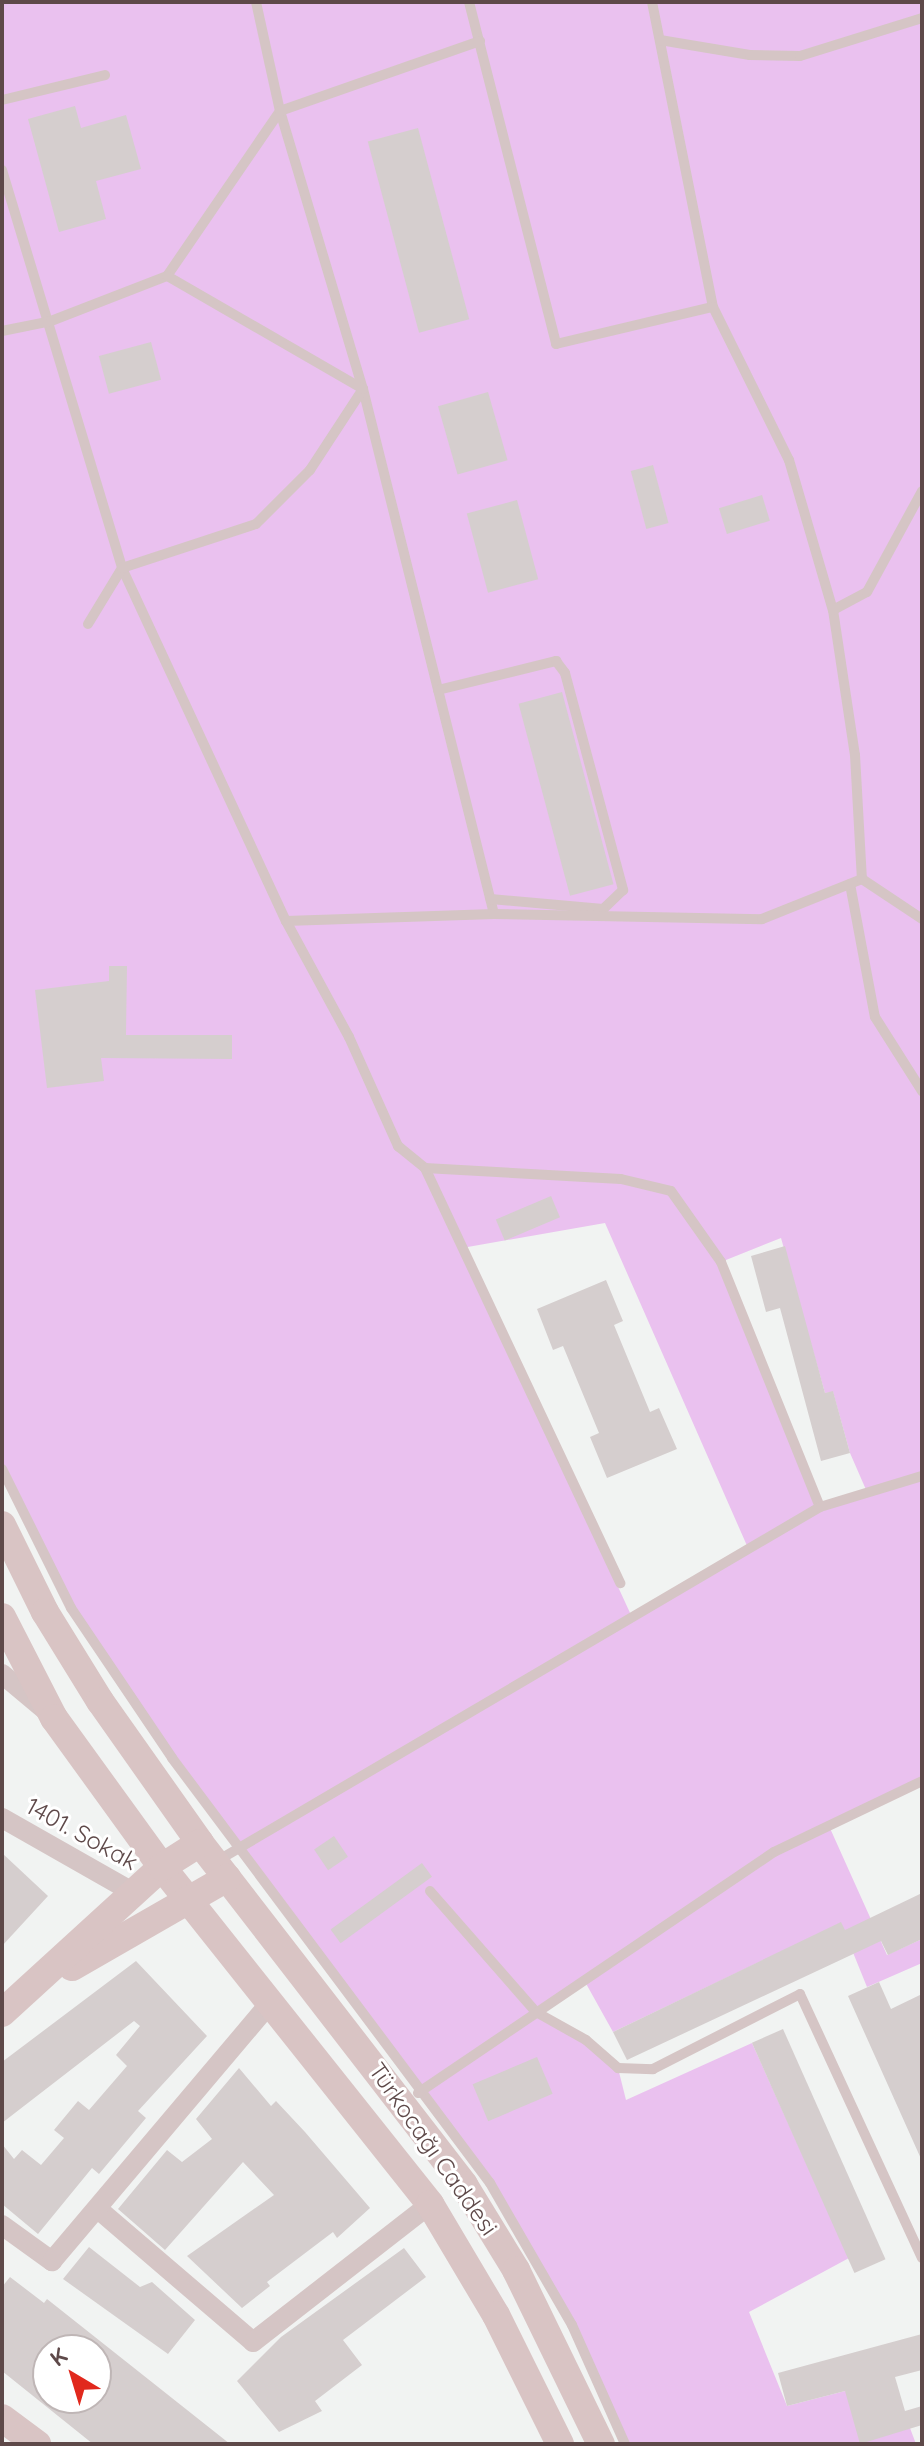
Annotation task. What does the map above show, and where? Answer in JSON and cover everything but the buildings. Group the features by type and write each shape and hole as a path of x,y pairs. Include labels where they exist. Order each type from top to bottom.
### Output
{"main road":[{"name":"Türkocağı Caddesi","path":"2,1525 45,1612 84,1675 214,1861 412,2096 516,2270 601,2444"},
{"path":"2,1617 54,1718 162,1867"},
{"path":"2,2013 37,1987 162,1867 214,1861"},
{"path":"37,1987 191,1903 214,1861"},
{"name":"Türkocağı Caddesi","path":"162,1867 430,2204 496,2315 560,2444"},
{"path":"2,2418 37,2444"}],"street":[{"path":"2,1674 54,1718"},
{"name":"1401. Sokak","path":"2,1818 136,1894"},
{"path":"2,2225 52,2261 270,2003"},
{"path":"98,2209 253,2342 430,2204"}],"lane":[{"path":"256,2 280,111 363,389 494,914"},
{"path":"469,2 556,344 713,307"},
{"path":"652,2 713,307 789,460 833,610 855,755 862,879"},
{"path":"660,40 750,55 800,56 922,18"},
{"path":"2,331 51,321 167,276 280,111 480,41"},
{"path":"2,100 105,75"},
{"path":"2,170 51,321 122,568 286,921 349,1037 398,1146 425,1168 620,1583"},
{"path":"167,276 363,389"},
{"path":"88,624 122,568 256,524 310,470 363,389"},
{"path":"833,610 867,592 922,491"},
{"path":"438,690 556,661 565,673 623,890 603,909 490,899"},
{"path":"286,921 494,914 762,919 862,879"},
{"path":"862,879 922,919"},
{"path":"850,884 875,1017 922,1091"},
{"path":"425,1168 621,1179 671,1191 721,1262 820,1507"},
{"path":"2,1469 71,1608 412,2096 490,2183 565,2312 625,2444"},
{"path":"214,1861 820,1507 922,1476"},
{"path":"412,2096 774,1852 921,1785"},
{"path":"430,1891 536,2012 586,2040 618,2068 653,2069 800,1994 922,2258"}],"shaded area":[{"path":"2,2 922,2 922,1791 919,1783 829,1826 887,1955 922,1939 922,1963 867,1987 841,1923 613,2032 584,1980 536,2012 586,2040 618,2068 626,2100 752,2043 849,2258 749,2312 787,2406 845,2391 910,2428 916,2444 625,2444 572,2325 490,2183 240,1848 71,1608 2,1469","holes":["605,1223 748,1548 631,1615 462,1248","781,1238 825,1393 833,1392 850,1453 867,1492 820,1507 721,1262"]}]}
